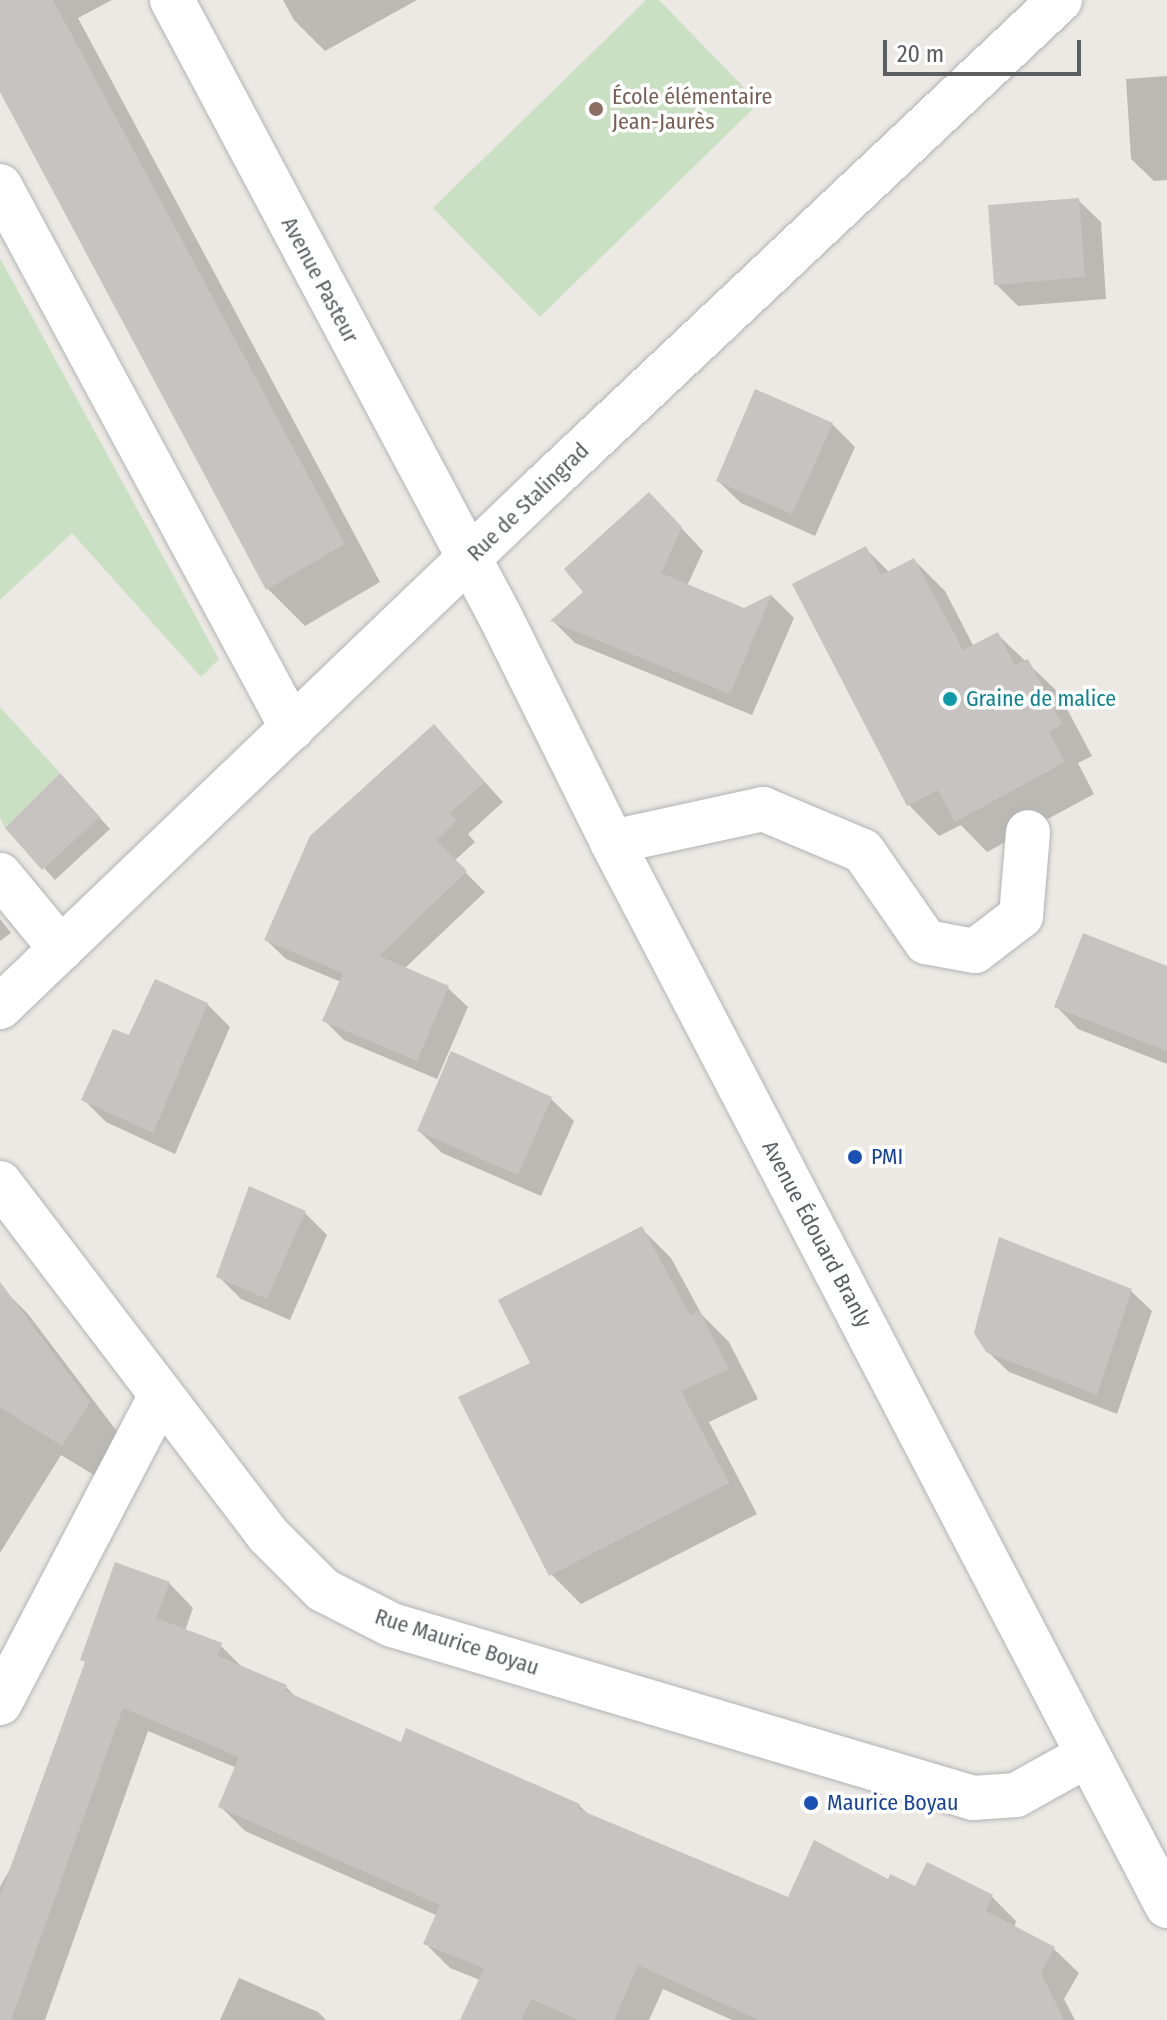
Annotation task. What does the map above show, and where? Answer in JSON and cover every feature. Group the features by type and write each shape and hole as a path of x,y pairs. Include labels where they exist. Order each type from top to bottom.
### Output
{"street":[{"name":"Avenue Pasteur","path":"172,0 469,560"},
{"name":"Rue de Stalingrad","path":"0,1007 1060,0"},
{"path":"0,186 292,728"},
{"name":"Avenue Édouard Branly","path":"469,560 612,842 1167,1906"},
{"path":"612,842 763,809 863,851 926,942 975,951 1021,916 1028,832"},
{"path":"0,875 61,949"},
{"name":"Rue Maurice Boyau","path":"2,1190 268,1535 323,1590 392,1625 973,1798 1016,1795 1088,1755"},
{"path":"0,1703 161,1395"}],"green space":[{"path":"646,0 659,0 759,103 540,317 433,208"},
{"path":"0,258 219,659 201,677 72,533 0,600"},
{"path":"0,707 60,773 5,828 0,817"}],"building":[{"path":"0,0 53,0 345,544 266,590 0,92"},
{"path":"1079,198 1085,277 994,285 988,205"},
{"path":"755,389 833,423 792,514 716,481"},
{"path":"649,492 682,527 661,573 744,608 772,594 730,694 550,621 583,592 564,569"},
{"name":"Graine de malice","path":"866,546 881,575 914,558 963,650 998,632 1014,665 1028,659 1062,724 1049,732 1065,762 955,822 938,790 907,806 792,584"},
{"path":"434,724 485,782 450,813 457,821 436,840 467,871 379,956 449,986 417,1061 322,1021 343,973 264,940 310,836"},
{"path":"60,773 100,817 42,870 5,828"},
{"path":"1083,933 1167,966 1167,1051 1054,1007"},
{"path":"155,979 208,1003 153,1133 81,1100 113,1029 129,1035"},
{"path":"451,1051 552,1097 518,1175 417,1131"},
{"path":"249,1186 306,1211 267,1299 216,1277"},
{"path":"642,1226 690,1315 699,1310 729,1369 681,1391 729,1483 549,1576 458,1397 530,1363 498,1300"},
{"path":"999,1237 1132,1289 1097,1395 986,1352 974,1333"},
{"path":"0,1282 90,1402 62,1446 0,1407"},
{"path":"115,1562 170,1582 156,1618 222,1643 218,1656 287,1685 285,1691 401,1742 406,1728 580,1804 578,1809 788,1897 814,1840 888,1879 890,1874 915,1886 927,1862 993,1895 986,1911 1055,1947 1041,1973 1064,2020 759,2020 638,1965 614,2020 579,2020 531,1999 521,2020 460,2020 484,1968 423,1944 440,1905 218,1807 239,1757 123,1708 11,2020 0,2020 0,1896 85,1662 80,1660"}],"place":[{"name":"École élémentaire Jean-Jaurès","path":"596,109"},
{"name":"Graine de malice","path":"950,699"},
{"name":"PMI","path":"855,1157"},
{"name":"Maurice Boyau","path":"811,1803"}]}
